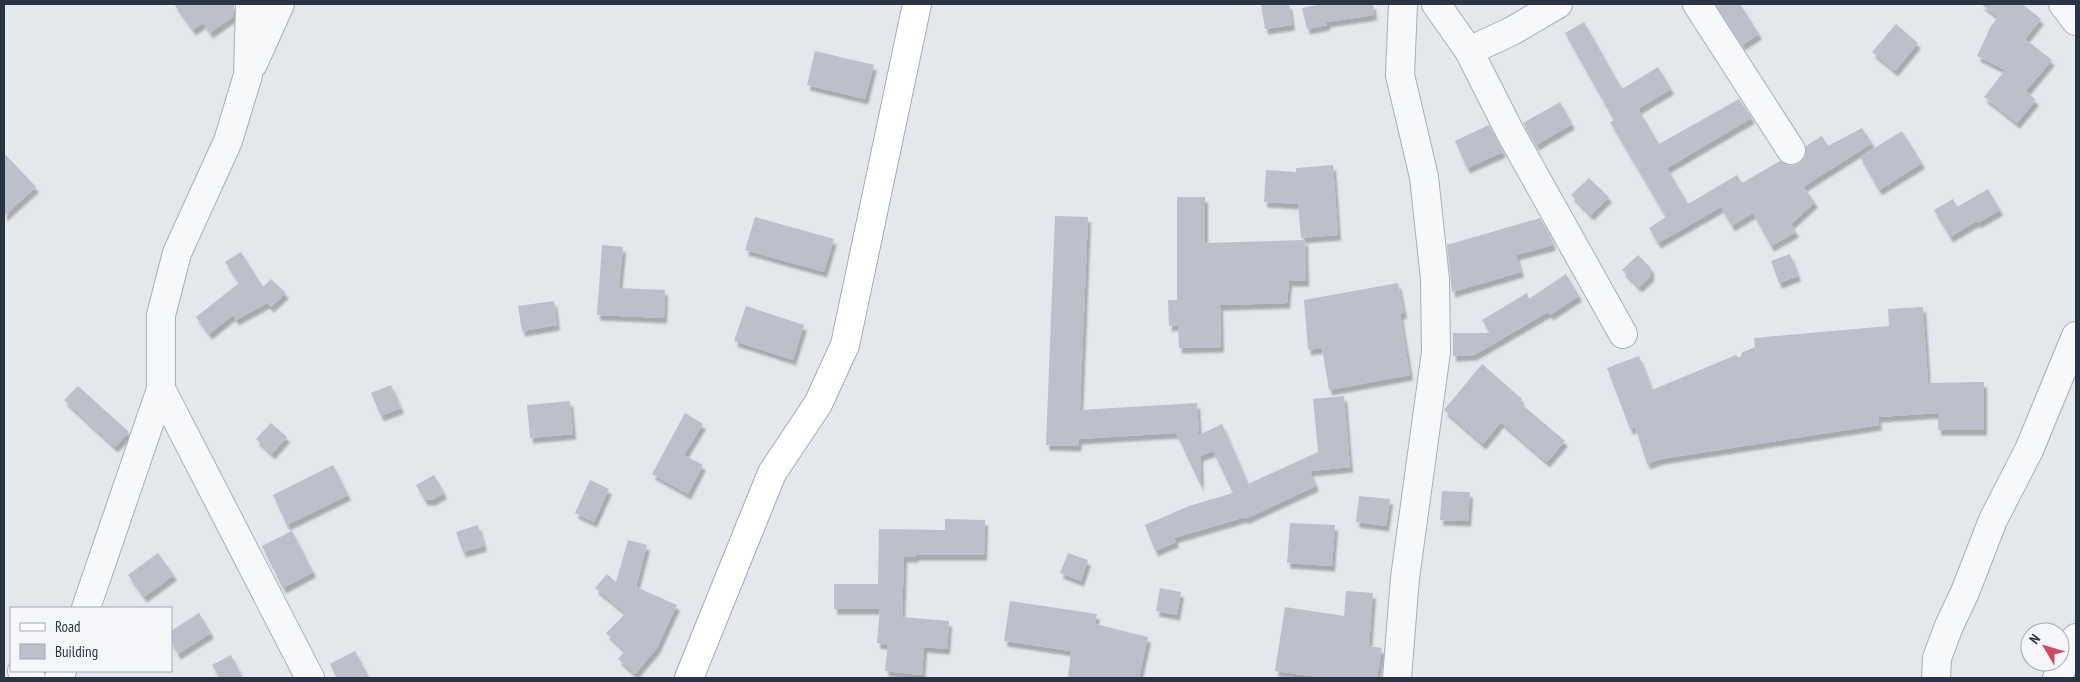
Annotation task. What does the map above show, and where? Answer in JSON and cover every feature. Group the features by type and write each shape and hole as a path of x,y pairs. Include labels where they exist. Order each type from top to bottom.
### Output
{"main road":[{"path":"689,678 772,473 818,404 845,345 917,4"}],"street":[{"path":"248,75 250,4"},
{"path":"86,607 161,389 161,315 177,253 228,141 248,75 280,4"},
{"path":"1397,678 1405,578 1436,352 1435,279 1424,177 1400,75 1403,4"},
{"path":"1436,4 1469,52 1510,132 1623,334"},
{"path":"1469,52 1512,31 1558,4"},
{"path":"1697,4 1790,150"},
{"path":"2063,4 2076,21"},
{"path":"1936,678 1937,658 1949,626 1965,592 1993,520 2029,450 2076,336"},
{"path":"161,389 310,678"},
{"path":"2057,678 2076,638"}],"building":[{"path":"174,4 234,4 234,16 210,33 203,23 193,30"},
{"path":"1261,4 1289,4 1292,25 1265,29"},
{"path":"1322,4 1373,4 1374,15 1327,22 1327,25 1307,29 1302,8"},
{"path":"1715,4 1740,4 1759,34 1742,45"},
{"path":"1981,4 2022,4 2041,19 2025,39 2052,60 2026,91 2036,100 2017,123 1984,97 2005,70 1977,56 1991,26 1998,17"},
{"path":"1584,22 1622,89 1658,67 1671,89 1638,109 1659,144 1739,99 1752,118 1667,168 1688,204 1737,175 1742,183 1780,161 1791,166 1799,163 1805,157 1806,146 1822,136 1828,146 1862,128 1872,143 1803,187 1815,202 1791,224 1796,232 1771,246 1753,213 1732,226 1721,207 1658,243 1649,228 1666,217 1610,122 1614,120 1565,33"},
{"path":"1896,24 1918,43 1895,71 1872,52"},
{"path":"815,51 874,65 865,99 807,85"},
{"path":"1560,102 1572,124 1536,145 1523,123"},
{"path":"1489,125 1503,152 1467,168 1455,141"},
{"path":"1902,131 1922,163 1879,190 1860,157"},
{"path":"4,153 36,187 4,216"},
{"path":"1333,165 1338,235 1301,238 1298,204 1264,202 1266,170 1296,172 1296,168"},
{"path":"1589,178 1609,197 1591,215 1571,195"},
{"path":"1988,189 2000,210 1950,237 1934,210 1953,199 1957,207"},
{"path":"1177,197 1205,197 1205,243 1305,240 1306,281 1289,281 1287,303 1220,305 1221,347 1179,348 1178,325 1169,326 1168,300 1177,300"},
{"path":"1055,216 1088,217 1080,410 1197,403 1199,435 1222,424 1248,484 1318,452 1313,399 1344,396 1350,467 1310,471 1316,486 1245,519 1245,517 1174,538 1176,542 1155,551 1145,525 1189,506 1233,493 1213,451 1200,456 1201,486 1176,433 1079,439 1078,446 1046,445"},
{"path":"755,217 834,239 824,272 745,250"},
{"path":"1540,218 1553,245 1516,255 1521,272 1452,292 1447,245"},
{"path":"602,245 623,247 619,288 665,290 664,318 597,315"},
{"path":"241,252 263,287 271,279 286,293 271,307 267,303 236,320 233,315 209,334 196,317 239,283 225,262"},
{"path":"1790,254 1798,276 1779,283 1771,261"},
{"path":"1638,255 1651,268 1651,276 1639,287 1622,270"},
{"path":"1566,274 1579,296 1550,315 1548,312 1474,355 1453,356 1453,333 1490,333 1482,320 1527,293 1529,299"},
{"path":"1398,283 1404,313 1400,314 1410,375 1329,390 1322,348 1308,350 1304,300"},
{"path":"554,301 557,325 522,331 518,306"},
{"path":"746,306 804,325 793,360 734,341"},
{"path":"1923,307 1928,383 1984,382 1984,430 1938,430 1938,413 1878,417 1879,425 1661,459 1647,464 1635,427 1630,429 1607,368 1639,356 1652,390 1736,355 1739,358 1742,355 1741,353 1755,347 1754,338 1889,326 1888,309"},
{"path":"1482,364 1522,399 1519,402 1565,441 1547,462 1501,422 1483,444 1444,410"},
{"path":"391,385 401,408 381,416 371,393"},
{"path":"78,386 129,432 115,447 64,400"},
{"path":"570,401 573,434 530,438 527,405"},
{"path":"685,413 703,424 684,455 703,465 688,494 652,474"},
{"path":"271,423 287,437 272,454 256,439"},
{"path":"333,465 348,495 287,525 273,495"},
{"path":"434,475 444,493 433,500 425,500 416,485"},
{"path":"590,480 609,489 594,522 575,513"},
{"path":"1442,491 1470,492 1468,521 1440,520"},
{"path":"1359,496 1390,499 1386,526 1356,522"},
{"path":"945,519 985,520 984,555 916,555 915,557 904,557 902,617 949,621 947,649 924,647 922,675 885,671 888,645 877,643 880,609 834,609 834,584 878,584 879,529 945,530"},
{"path":"1290,523 1335,525 1332,566 1287,563"},
{"path":"478,525 484,546 463,552 456,532"},
{"path":"292,531 313,572 283,588 262,546"},
{"path":"628,540 647,545 636,587 677,605 657,648 635,674 618,659 625,651 606,633 626,613 595,588 607,574 616,582"},
{"path":"158,553 174,575 144,597 128,575"},
{"path":"1068,553 1088,560 1081,581 1060,573"},
{"path":"1160,588 1181,592 1177,615 1156,611"},
{"path":"1346,591 1373,593 1369,646 1382,648 1377,678 1327,678 1275,671 1285,607 1344,616"},
{"path":"1010,601 1097,614 1095,624 1148,637 1139,678 1068,678 1071,651 1004,641"},
{"path":"199,613 211,633 178,654 172,644 172,630"},
{"path":"355,651 369,678 337,678 330,664"},
{"path":"231,655 243,678 220,678 212,665"}]}
